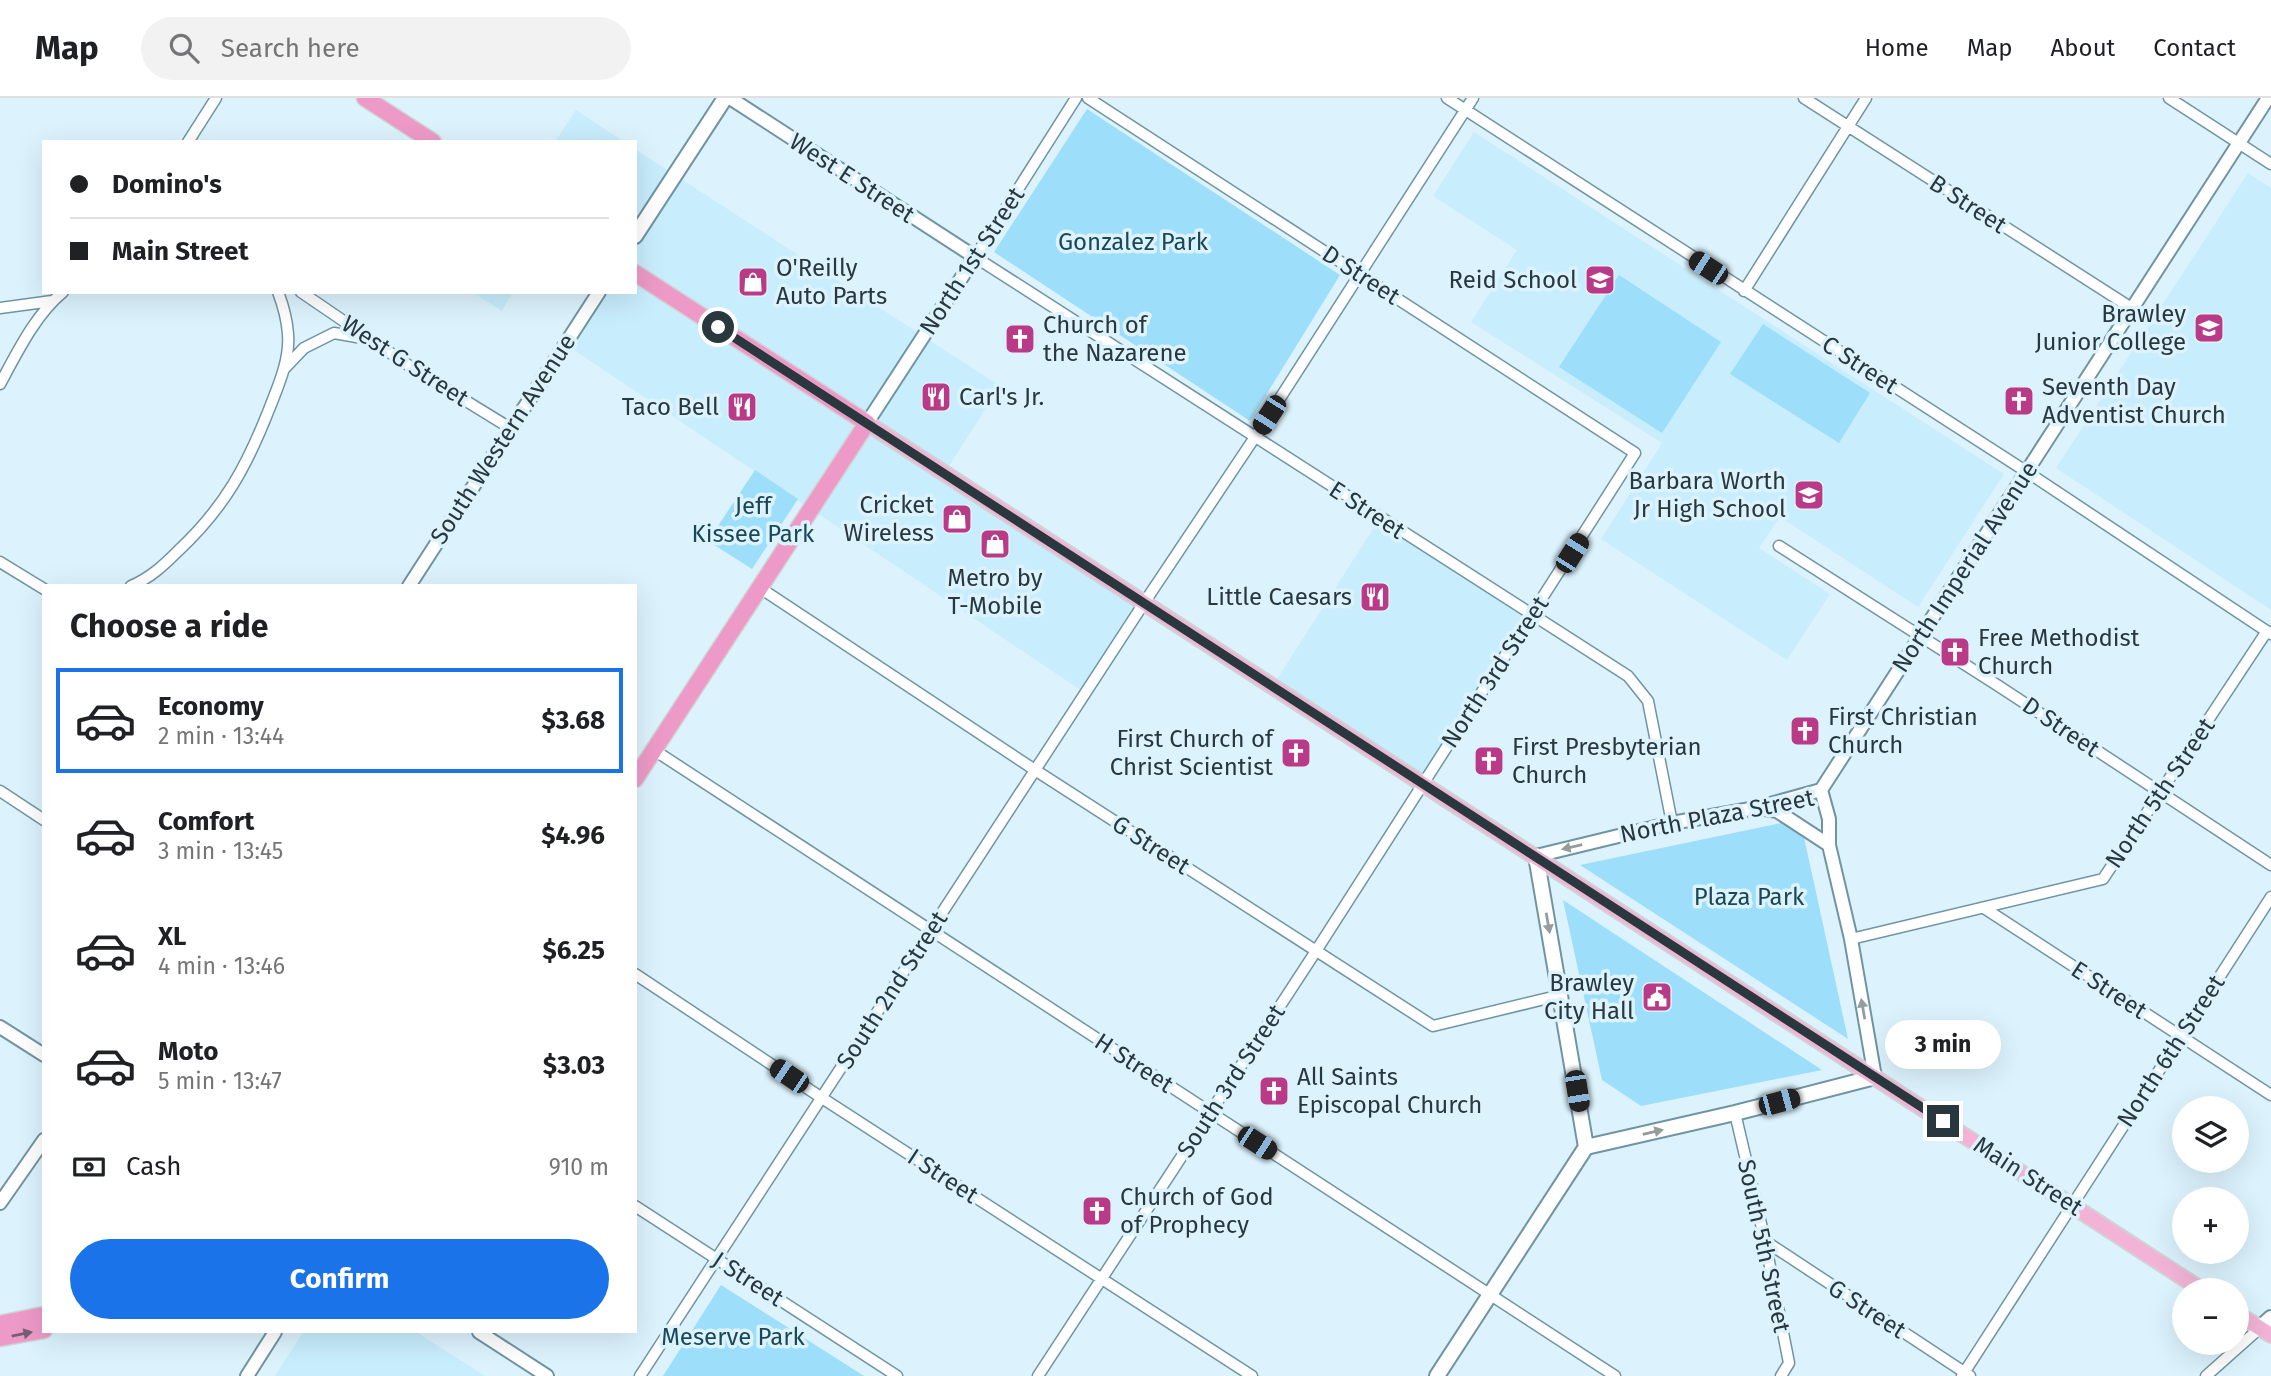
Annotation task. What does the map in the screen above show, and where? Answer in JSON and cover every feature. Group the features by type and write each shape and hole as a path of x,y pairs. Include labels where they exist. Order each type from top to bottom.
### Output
{"highway":[{"path":"365,98 430,140"},
{"path":"637,274 867,423 637,776"},
{"path":"0,1324 42,1315"},
{"path":"0,1339 42,1330"}],"main road":[{"path":"637,233 727,98"},
{"name":"Main Street","path":"867,423 2184,1278"},
{"path":"1437,1376 1586,1147 1536,856"},
{"path":"1586,1147 1735,1114 1875,1077"},
{"path":"2249,1319 2267,1327"}],"street":[{"path":"191,139 215,98"},
{"name":"West E Street","path":"727,98 975,257"},
{"name":"North 1st Street","path":"867,423 1076,98"},
{"name":"D Street","path":"1088,98 1635,453"},
{"name":"C Street","path":"1447,98 2027,472 2269,632"},
{"name":"South 2nd Street","path":"640,1376 1255,437 1473,98"},
{"name":"B Street","path":"1804,98 2133,309"},
{"path":"1744,290 1866,98"},
{"path":"2169,98 2271,164"},
{"name":"North Imperial Avenue","path":"1821,790 2269,98"},
{"name":"E Street","path":"975,257 1628,676 1648,701 1672,823"},
{"path":"0,384 22,344 52,301 61,294"},
{"path":"148,582 207,523 235,484 252,452 284,369 288,335 279,294"},
{"name":"West G Street","path":"304,294 414,369 510,428"},
{"name":"South Western Avenue","path":"410,584 598,294"},
{"path":"0,309 52,301"},
{"path":"284,369 304,348 334,333 372,340"},
{"name":"North 3rd Street","path":"1423,784 1635,453"},
{"name":"D Street","path":"1779,546 2271,865"},
{"path":"0,562 42,588"},
{"name":"G Street","path":"760,588 1035,770 1433,1027 1561,995"},
{"name":"North 5th Street","path":"1851,939 2103,879 2269,632"},
{"name":"H Street","path":"654,750 1615,1376"},
{"name":"South 3rd Street","path":"1038,1376 1423,784"},
{"name":"North Plaza Street","path":"1536,856 1672,823 1756,808 1821,790 1829,819 1829,845 1851,939 1875,1077"},
{"path":"0,791 42,819"},
{"path":"1756,808 1777,811 1829,845"},
{"name":"North 6th Street","path":"1965,1375 2071,1204 2271,897"},
{"name":"E Street","path":"1984,908 2271,1095"},
{"name":"I Street","path":"637,975 1252,1376"},
{"path":"0,1027 42,1054"},
{"name":"South 5th Street","path":"1735,1114 1765,1241 1789,1363 1781,1376"},
{"path":"0,1203 42,1143"},
{"name":"J Street","path":"637,1207 897,1376"},
{"name":"G Street","path":"1765,1241 1965,1375"},
{"path":"2206,1376 2267,1327"},
{"path":"247,1376 274,1333"},
{"path":"481,1333 547,1376"}],"shaded area":[{"path":"576,110 621,140 556,140"},
{"name":"Barbara Worth Jr High School","path":"1474,132 2004,474 1918,607 1780,517 1759,548 1830,594 1787,660 1601,539 1662,443 1471,322 1517,250 1433,196"},
{"path":"637,150 1000,386 944,474 1144,603 1085,693 565,344 598,294 637,294"},
{"name":"Brawley Junior College","path":"2248,173 2271,188 2271,610 2056,468"},
{"path":"475,294 512,294 502,311"},
{"path":"1380,518 1532,616 1423,784 1272,687"},
{"path":"302,1333 418,1333 485,1376 275,1376"}],"green space":[{"name":"Gonzalez Park","path":"1087,109 1340,275 1250,421 994,252"},
{"path":"1619,275 1721,342 1662,433 1559,367"},
{"path":"1763,324 1870,393 1839,443 1730,374"},
{"name":"Jeff Kissee Park","path":"755,470 798,499 752,569 708,541"},
{"name":"Plaza Park","path":"1800,819 1848,1039 1580,865"},
{"name":"Plaza Park","path":"1563,900 1822,1070 1641,1106 1602,1080"},
{"name":"Meserve Park","path":"721,1285 864,1376 663,1376"}],"place":[{"name":"Reid School","path":"1600,280"},
{"name":"O'Reilly Auto Parts","path":"753,282"},
{"name":"Brawley Junior College","path":"2209,328"},
{"name":"Church of the Nazarene","path":"1020,339"},
{"name":"Carl's Jr.","path":"936,397"},
{"name":"Seventh Day Adventist Church","path":"2019,401"},
{"name":"Taco Bell","path":"742,407"},
{"name":"Barbara Worth Jr High School","path":"1809,495"},
{"name":"Cricket Wireless","path":"957,519"},
{"name":"Metro by T-Mobile","path":"995,544"},
{"name":"Little Caesars","path":"1375,597"},
{"name":"Free Methodist Church","path":"1955,652"},
{"name":"First Christian Church","path":"1805,731"},
{"name":"First Church of Christ Scientist","path":"1296,753"},
{"name":"First Presbyterian Church","path":"1489,761"},
{"name":"Brawley City Hall","path":"1657,997"},
{"name":"All Saints Episcopal Church","path":"1274,1091"},
{"name":"Church of God of Prophecy","path":"1097,1211"}],"route":[{"path":"718,327 1943,1121"}]}
